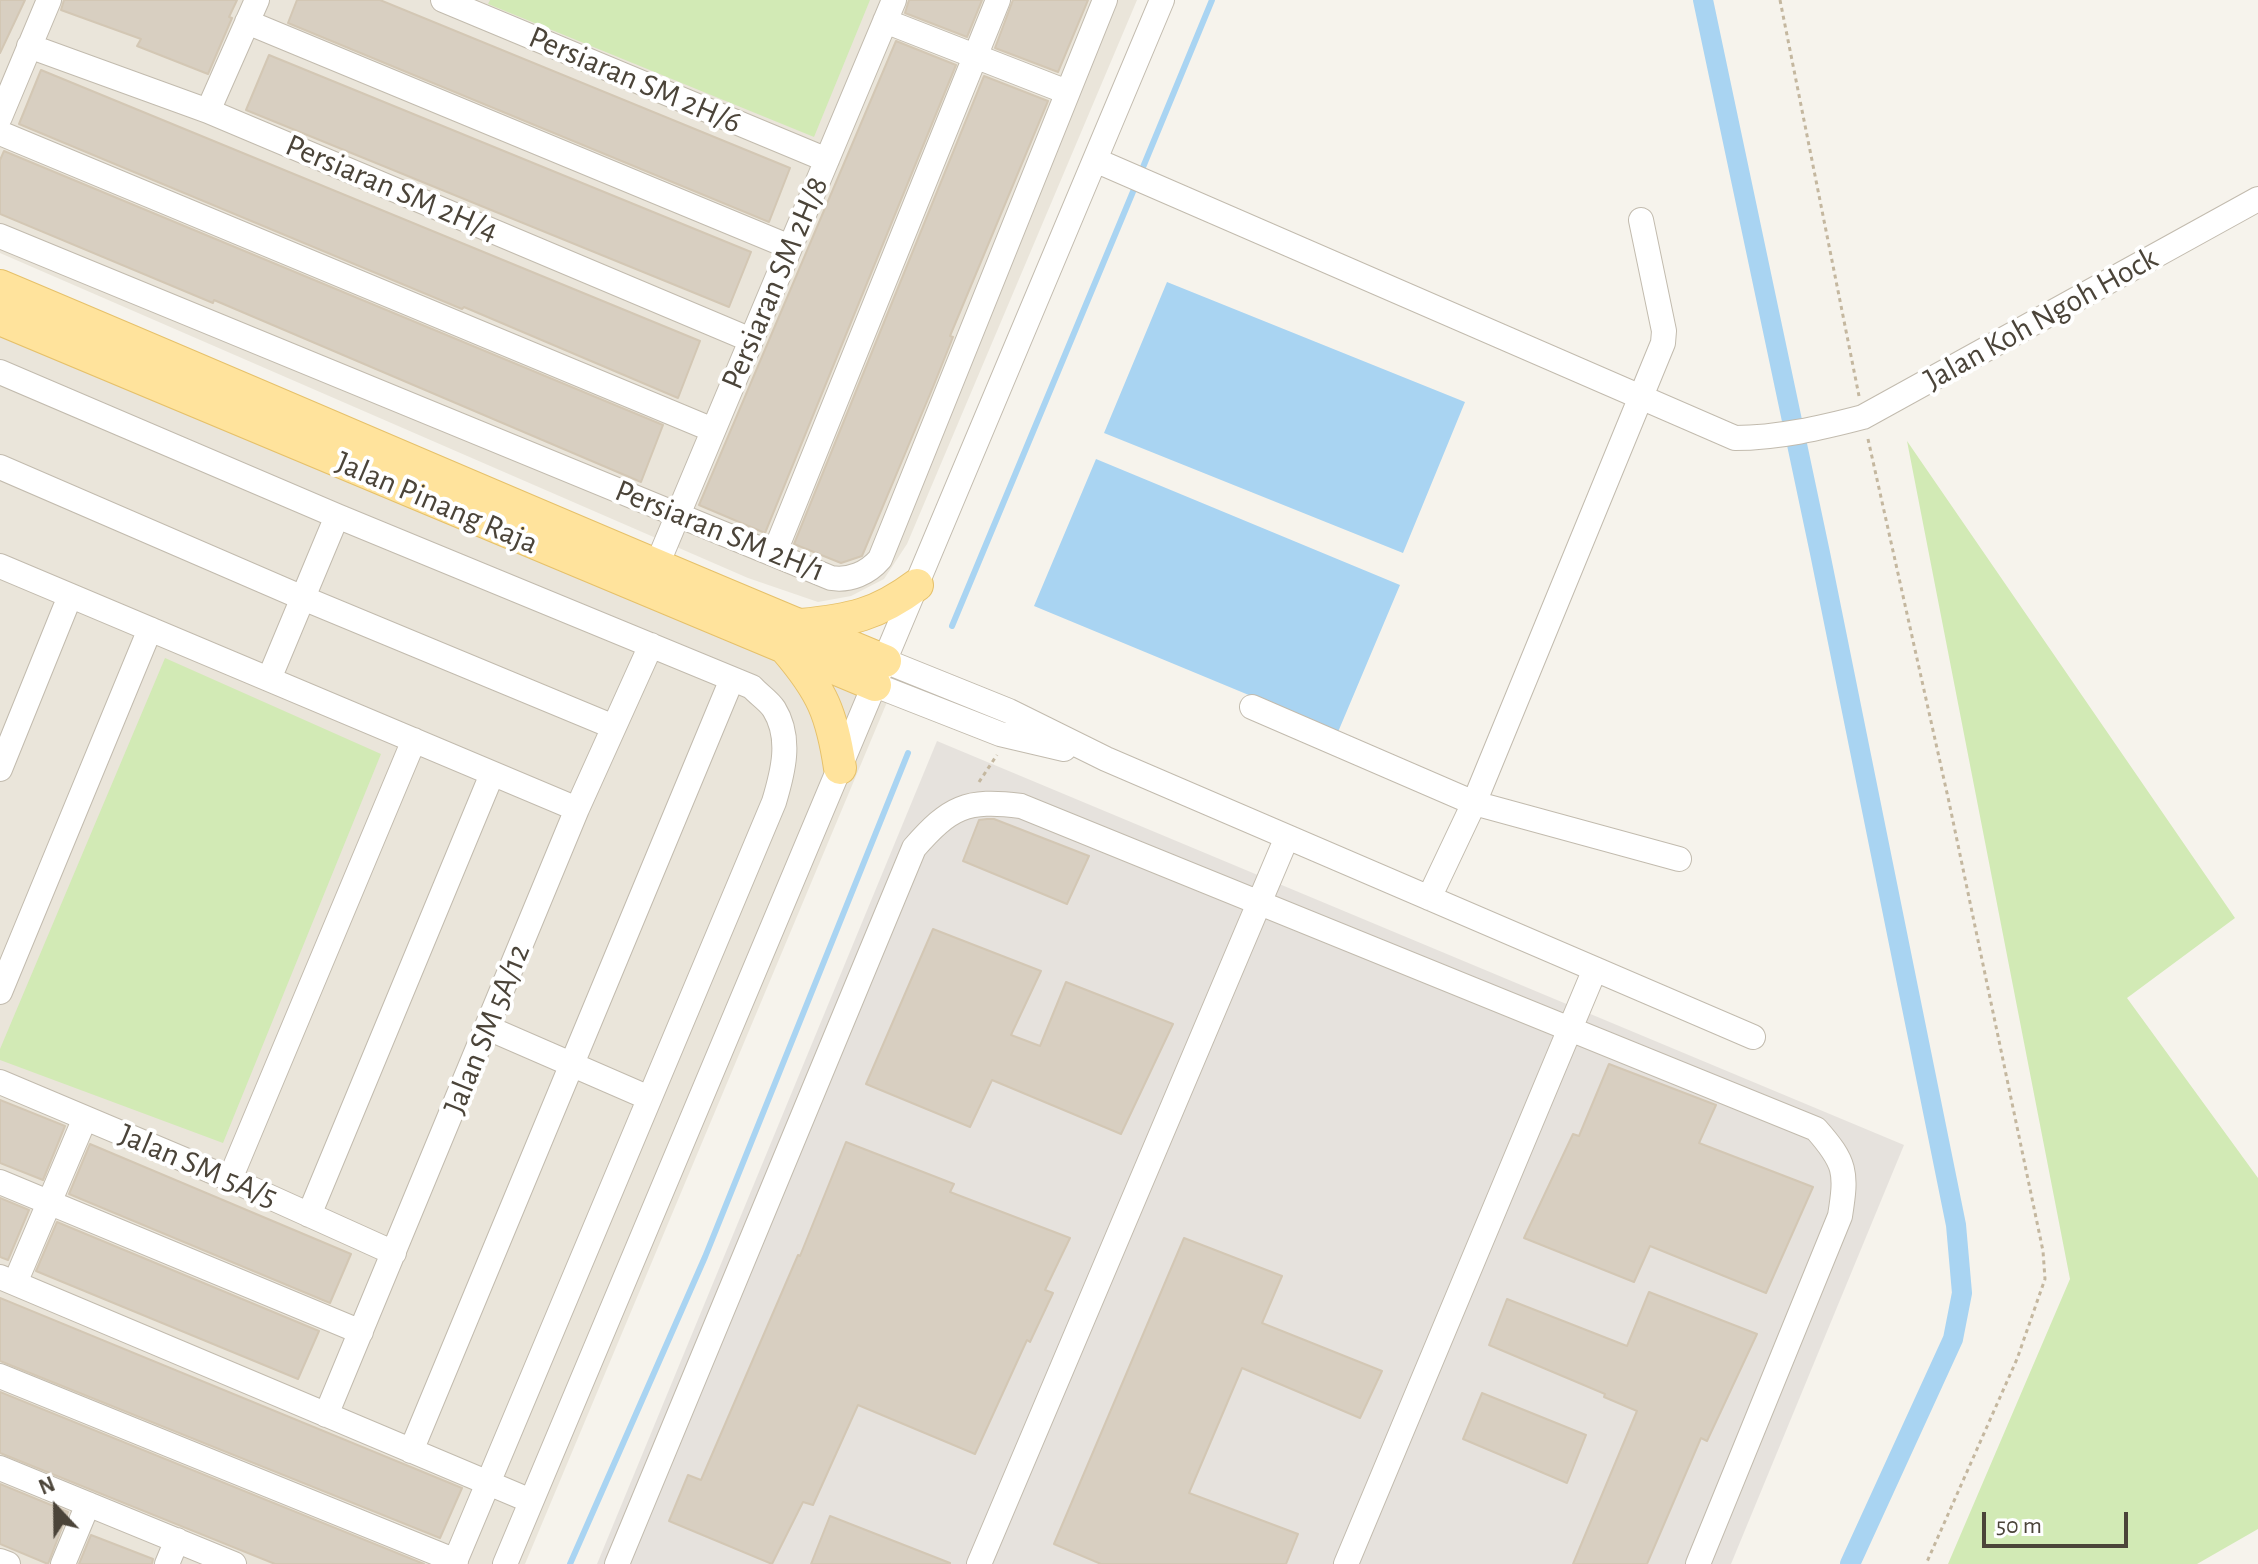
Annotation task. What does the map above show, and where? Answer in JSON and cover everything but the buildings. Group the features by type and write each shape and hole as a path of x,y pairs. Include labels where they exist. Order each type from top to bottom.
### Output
{"main road":[{"path":"0,286 317,419 656,567 792,636 827,710 840,768"},
{"name":"Jalan Pinang Raja","path":"0,319 880,673"},
{"path":"792,636 891,604 917,585"}],"street":[{"path":"0,117 49,0"},
{"path":"774,554 998,0"},
{"name":"Persiaran SM 2H/1","path":"0,236 842,580 872,568 880,559 1105,0"},
{"path":"505,1564 1162,0"},
{"name":"Persiaran SM 2H/6","path":"459,3 827,160"},
{"path":"208,111 252,11 790,247"},
{"path":"890,11 975,56 1067,92"},
{"name":"Persiaran SM 2H/8","path":"656,567 890,11"},
{"name":"Persiaran SM 2H/4","path":"29,46 208,111 751,340"},
{"path":"0,133 713,430"},
{"path":"1095,160 1642,398"},
{"name":"Jalan Koh Ngoh Hock","path":"1642,398 1735,438 1821,429 1863,417 2258,199"},
{"path":"1429,898 1474,803 1663,343 1664,331 1641,220"},
{"path":"0,372 337,516 752,687 774,710 785,742 783,771 774,802 455,1562 0,1376"},
{"path":"0,467 303,598 614,727"},
{"path":"269,679 337,516"},
{"path":"0,566 577,809"},
{"path":"0,769 70,596"},
{"path":"0,992 11,936 150,629"},
{"name":"Jalan SM 5A/12","path":"326,1415 577,809 651,645"},
{"path":"880,673 1010,736 1106,759"},
{"path":"880,673 1009,711 1106,759 1753,1037"},
{"path":"411,1451 732,679"},
{"path":"1252,707 1474,803 1679,859"},
{"path":"230,1179 414,740"},
{"path":"309,1215 492,774"},
{"path":"617,1564 914,848 936,822 964,806 994,803 1021,806 1816,1129 1836,1152 1846,1180 1840,1216 1698,1564"},
{"path":"979,1564 1287,837"},
{"path":"1346,1564 1595,969"},
{"path":"488,1028 649,1098"},
{"name":"Jalan SM 5A/5","path":"0,1082 230,1179 394,1253"},
{"path":"85,1118 49,1202 7,1280 531,1501"},
{"path":"0,1182 361,1332"},
{"path":"0,1468 234,1564"},
{"path":"63,1564 88,1504"},
{"path":"167,1564 177,1540"},
{"path":"0,1561 8,1564"}],"path":[{"path":"1780,0 1863,417 1949,802 2043,1251 2045,1279 2017,1359 1926,1564"},
{"path":"964,806 1010,736"}],"shaded area":[{"path":"0,0 1137,0 907,544 884,579 851,596 818,602 748,578 0,253"},
{"path":"0,327 890,695 525,1564 0,1564"},
{"path":"937,741 1904,1145 1731,1564 597,1564"}],"green space":[{"path":"490,0 870,0 814,137 488,4"},
{"path":"1907,441 2235,918 2127,998 2258,1178 2258,1529 2197,1564 1948,1564 2070,1279"},
{"path":"165,658 381,754 223,1143 0,1060 0,1049"}],"water":[{"path":"1167,282 1465,402 1403,553 1104,433"},
{"path":"1096,459 1400,585 1338,732 1034,606"}],"waterway":[{"path":"1141,172 1212,0"},
{"path":"1703,0 1820,553 1956,1225 1962,1293 1953,1339 1850,1564"},
{"path":"952,626 1137,182"},
{"path":"570,1564 705,1257 908,753"}]}
